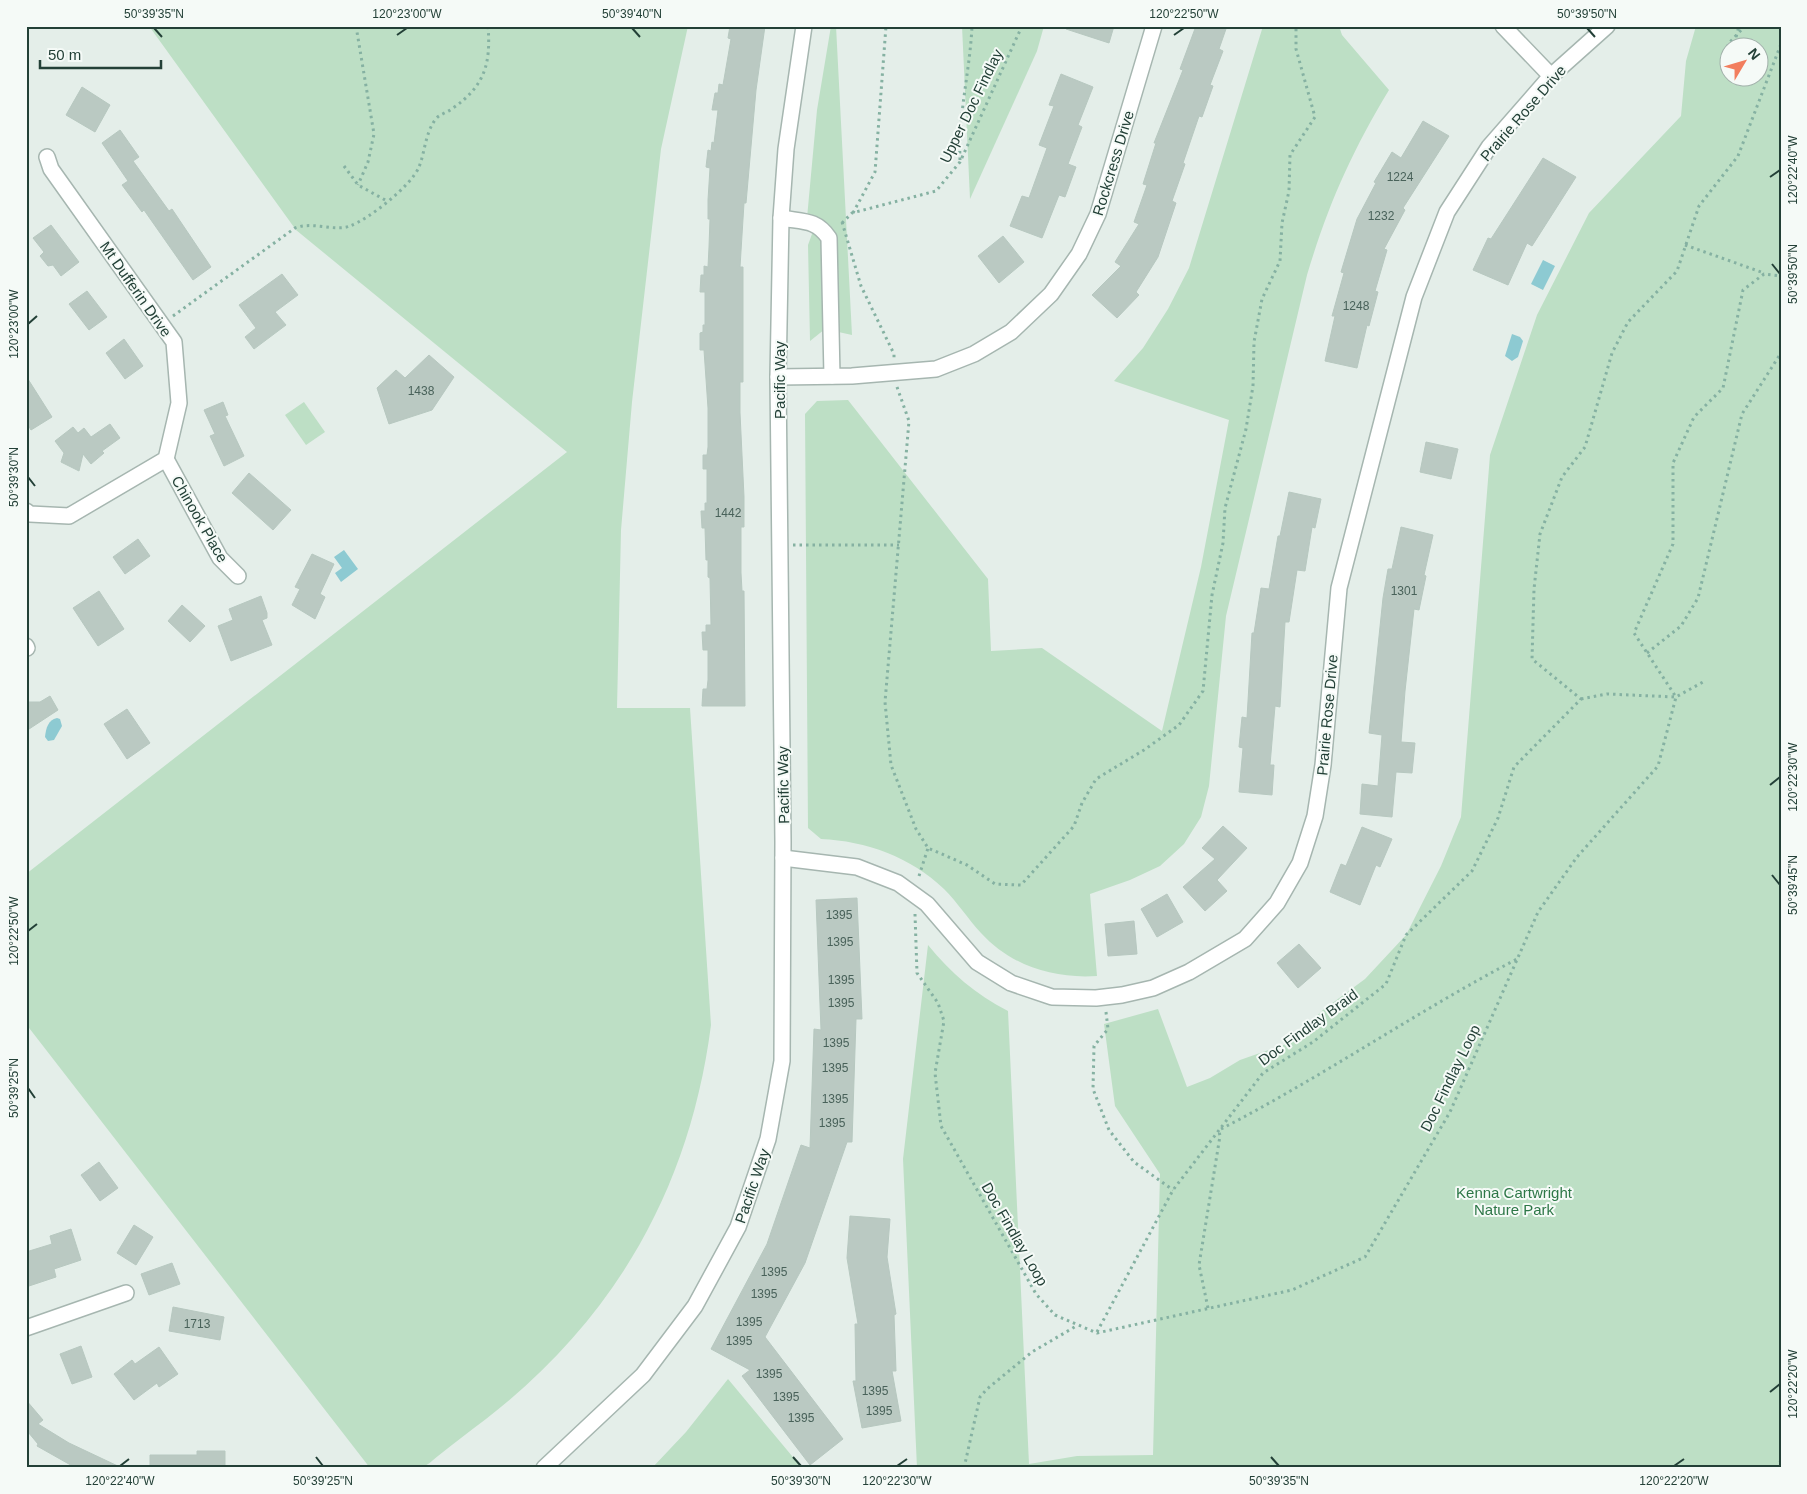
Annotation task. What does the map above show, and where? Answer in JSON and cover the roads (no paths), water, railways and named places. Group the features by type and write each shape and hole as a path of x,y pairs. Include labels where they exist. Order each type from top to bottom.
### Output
{"street":[{"name":"Pacific Way","path":"544,1468 643,1375 695,1306 738,1227 768,1139 782,1061 784,858 778,377 781,218 786,150 804,26"},
{"name":"Rockcress Drive","path":"778,377 893,373 936,369 974,354 1011,332 1051,294 1079,254 1098,214 1154,26"},
{"path":"1502,26 1552,76"},
{"name":"Prairie Rose Drive","path":"784,858 857,867 898,882 927,904 977,962 1012,983 1052,997 1096,998 1122,995 1153,988 1188,972 1245,939 1277,903 1300,862 1315,816 1323,765 1339,588 1414,297 1447,212 1490,148 1552,76 1607,26"},
{"name":"Mt Dufferin Drive","path":"48,157 51,169 174,342 179,403 166,459"},
{"path":"781,218 815,224 822,228 829,238 832,376"},
{"path":"27,517 69,516 166,459"},
{"name":"Chinook Place","path":"166,459 220,558 238,576"},
{"path":"26,1328 126,1292"}],"water":[{"path":"1543,260 1555,266 1543,290 1531,284"},
{"path":"1512,334 1520,337 1523,341 1518,357 1512,361 1505,356"},
{"path":"344,550 358,569 341,582 335,573 342,568 334,557"},
{"path":"57,718 60,719 62,726 54,740 48,741 45,737 47,728 51,721"}],"park label":[{"name":"Kenna Cartwright Nature Park","path":"1514,1200"}]}
